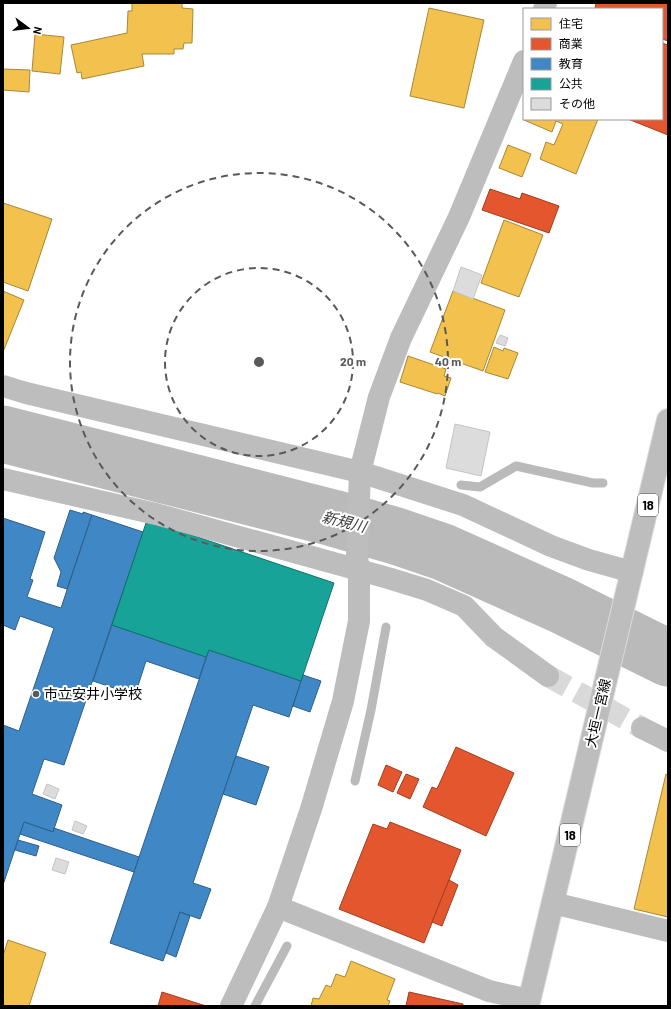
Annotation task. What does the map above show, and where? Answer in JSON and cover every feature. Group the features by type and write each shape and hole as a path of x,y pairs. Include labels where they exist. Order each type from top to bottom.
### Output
{"street":[{"path":"231,1006 278,907 311,809 343,701 359,621 358,564 360,479 379,397 401,338 460,217 523,63"},
{"path":"3,386 463,505 552,546 589,560 629,582"},
{"name":"大垣一宮線","path":"529,1003 668,420"},
{"path":"3,480 156,514 358,564 388,578 427,590 464,606 494,637 548,676"},
{"path":"642,728 668,741"},
{"path":"554,903 668,931"},
{"path":"278,907 489,991 529,1003"}],"building: 住宅":[{"path":"132,3 182,3 182,8 193,9 192,43 184,43 183,49 174,49 174,54 142,54 144,66 82,79 81,72 77,73 71,45 127,33 128,11 132,11"},
{"path":"429,8 484,20 464,108 410,96"},
{"path":"35,34 64,37 60,74 32,71"},
{"path":"3,69 30,70 29,92 3,90"},
{"path":"524,120 598,120 576,174 540,159 546,142 554,145 563,124 556,121 552,132"},
{"path":"508,145 531,154 522,177 499,168"},
{"path":"3,203 52,219 28,291 3,282"},
{"path":"504,220 543,235 519,297 481,283"},
{"path":"3,291 24,300 3,352"},
{"path":"453,291 505,310 483,371 430,352"},
{"path":"494,347 503,351 504,348 518,353 508,379 485,372"},
{"path":"408,356 446,369 444,376 451,378 445,396 400,382"},
{"path":"666,774 668,775 668,917 634,909"},
{"path":"8,940 46,953 29,1006 3,1006 3,956"},
{"path":"351,961 395,979 387,1000 390,1001 388,1006 311,1006 313,998 319,999 326,985 331,987 336,974 345,977"}],"building: 商業":[{"path":"596,3 668,3 668,41 663,39 663,8 595,8"},
{"path":"663,43 668,45 668,135 630,120 663,120"},
{"path":"490,189 520,199 522,193 559,206 549,233 482,210"},
{"path":"456,747 514,773 486,836 423,807 432,787 437,789"},
{"path":"386,765 402,772 393,792 378,785"},
{"path":"406,774 419,779 410,799 397,793"},
{"path":"390,822 461,850 424,943 339,909 373,824 387,829"},
{"path":"449,880 458,885 442,926 432,922"},
{"path":"162,992 206,1006 158,1006"},
{"path":"409,992 463,1004 463,1006 406,1006"}],"building: 教育":[{"path":"70,510 92,515 67,589 57,586 61,572 54,558"},
{"path":"92,515 143,532 64,765 44,759 32,794 62,805 53,832 24,822 3,885 3,725 19,731 54,628 20,616 15,630 3,625 3,518 45,532 30,579 33,580 27,597 61,608"},
{"path":"112,625 206,657 199,679 146,661 135,695 93,681"},
{"path":"209,650 301,681 289,717 253,705 193,883 211,889 200,919 180,912 163,961 110,943"},
{"path":"303,675 321,681 310,712 293,706"},
{"path":"236,756 269,767 256,805 223,794"},
{"path":"24,822 53,832 54,828 139,857 134,872 20,834"},
{"path":"18,840 39,846 36,856 15,850"},
{"path":"180,912 190,916 176,957 166,953"}],"building: 公共":[{"path":"147,520 334,583 301,681 209,650 206,657 112,625"}],"building: その他":[{"path":"461,267 482,275 473,299 453,291"},
{"path":"500,335 508,338 505,346 496,343"},
{"path":"455,424 490,432 481,476 446,468"},
{"path":"47,784 59,789 55,799 43,794"},
{"path":"75,821 87,826 83,834 72,830"},
{"path":"56,858 69,862 65,874 52,870"}],"waterway":[{"name":"新規川","path":"3,434 333,518 396,536 443,552 561,605 668,658"},
{"path":"461,485 480,487 516,466 593,483 603,483"},
{"path":"355,781 371,710 386,627"},
{"path":"255,1006 287,946"}],"tunnel":[{"path":"548,676 642,728"}],"place":[{"name":"市立安井小学校","path":"36,694"}]}
